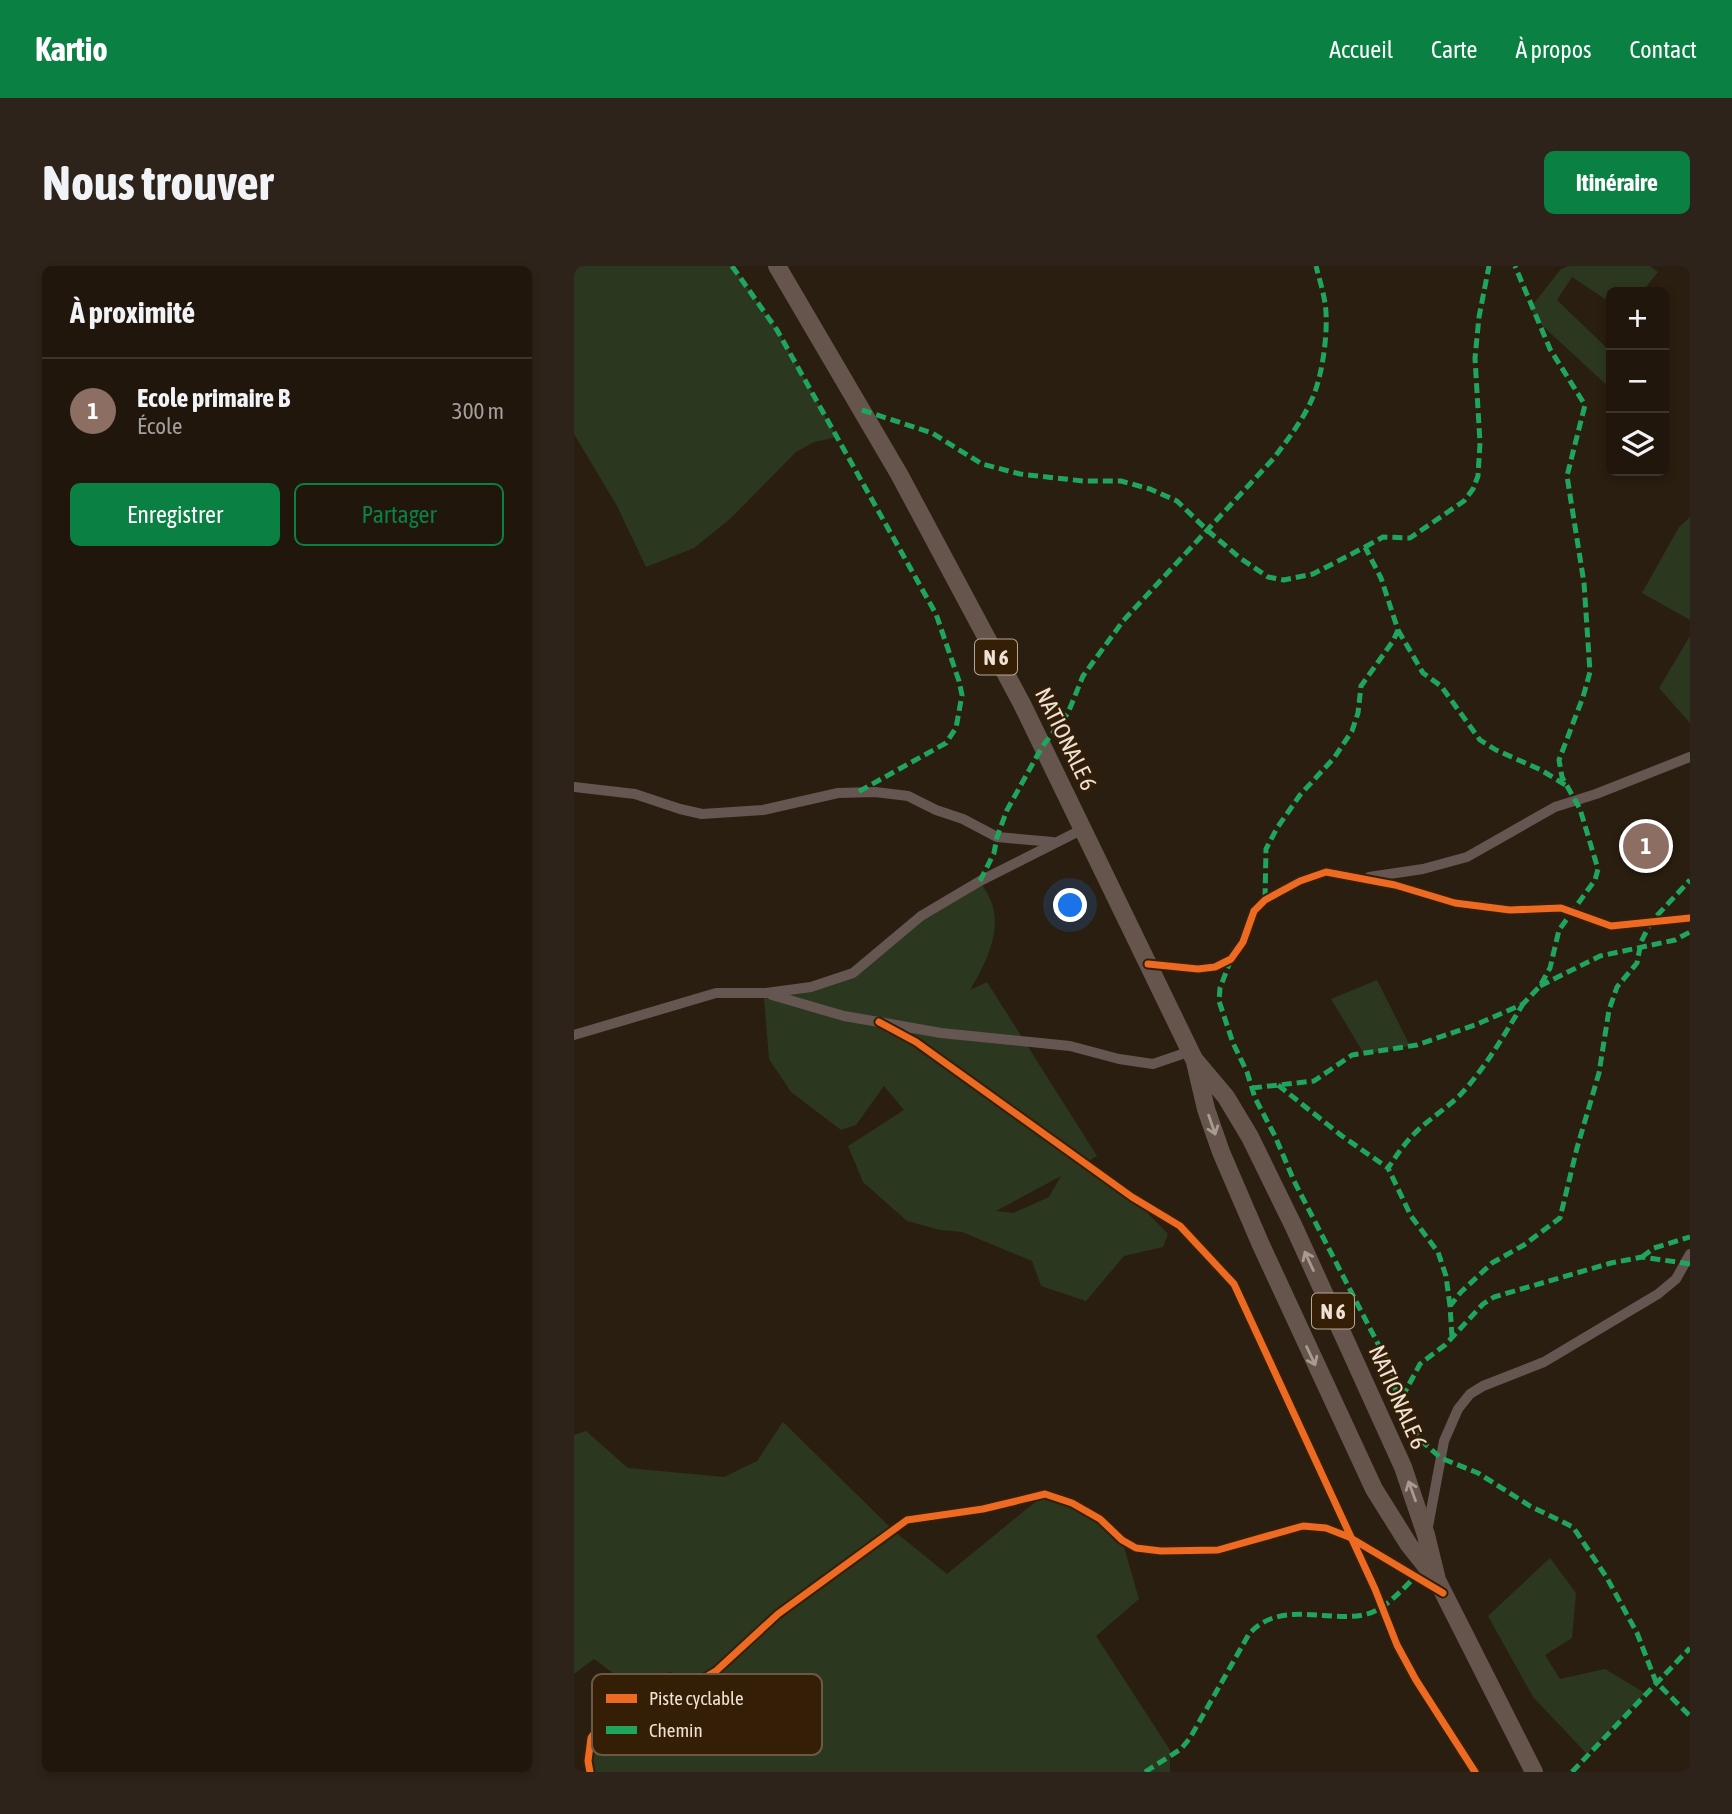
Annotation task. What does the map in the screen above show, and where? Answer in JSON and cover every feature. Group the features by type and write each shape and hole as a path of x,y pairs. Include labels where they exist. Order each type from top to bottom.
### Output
{"main road":[{"name":"NATIONALE 6","path":"777,266 899,474 1022,704 1192,1055 1221,1152 1325,1384 1386,1511 1440,1586 1534,1772"},
{"name":"NATIONALE 6","path":"1192,1055 1226,1097 1250,1137 1278,1194 1404,1467 1440,1586"}],"street":[{"path":"1360,878 1454,863 1555,807 1690,757"},
{"path":"574,787 635,794 702,814 763,810 838,793 875,792 908,796 936,810 963,819 997,837 1054,842"},
{"path":"574,1035 716,993 766,993 811,988 853,973 921,916 1054,842 1083,829"},
{"path":"1148,964 1198,969 1216,967 1231,958 1243,942 1255,911 1265,900 1300,881 1326,872 1395,885 1455,903 1510,910 1561,908 1611,926 1690,918"},
{"path":"766,993 844,1016 940,1033 1070,1046 1119,1059 1153,1064 1192,1055"},
{"path":"879,1022 916,1042 1102,1176 1180,1227 1234,1284 1375,1589 1397,1645 1416,1680 1475,1772"},
{"path":"1426,1535 1444,1440 1458,1409 1470,1394 1483,1386 1544,1362 1658,1294 1676,1279 1690,1254"},
{"path":"711,1674 778,1615 907,1520 983,1509 1045,1493 1072,1503 1100,1519 1122,1540 1136,1548 1161,1552 1218,1550 1303,1526 1326,1528 1349,1537 1440,1586"},
{"path":"590,1772 587,1761 592,1736"}],"green space":[{"path":"574,266 732,266 777,330 837,437 814,442 796,452 731,518 694,548 646,567 617,506 574,434"},
{"path":"1569,266 1650,266 1658,272 1646,287 1606,287 1606,300 1572,277 1557,300 1606,347 1606,384 1535,319 1531,307 1561,269"},
{"path":"1690,517 1690,620 1642,593 1679,527"},
{"path":"1690,636 1690,723 1659,688"},
{"path":"980,881 994,912 994,935 970,990 987,982 1097,1156 1080,1166 1132,1197 1168,1234 1163,1247 1124,1256 1086,1301 1041,1286 1032,1261 962,1232 940,1230 907,1221 863,1182 848,1146 904,1110 884,1086 856,1125 841,1130 791,1092 769,1059 764,998 853,973 921,916","holes":["1061,1176 1049,1197 1013,1213 996,1211"]},
{"path":"1377,980 1410,1046 1364,1054 1331,999"},
{"path":"783,1422 894,1531 947,1574 1045,1494 1072,1503 1122,1540 1139,1599 1096,1636 1170,1750 1170,1772 590,1772 592,1737 592,1755 822,1755 822,1674 614,1674 594,1659 574,1674 574,1435 586,1431 628,1468 724,1477 757,1461"},
{"path":"1550,1558 1576,1593 1572,1638 1545,1655 1560,1679 1605,1669 1645,1693 1587,1754 1533,1697 1488,1616"}],"marked path":[{"path":"732,266 777,330 936,614 959,681 962,695 956,728 946,743 858,792"},
{"path":"980,881 994,853 1007,810 1042,747 1068,713 1083,676 1123,621 1274,458 1304,414 1319,377 1326,338 1325,303 1316,266"},
{"path":"1365,547 1383,537 1410,538 1464,501 1473,489 1478,476 1480,443 1475,358 1479,317 1489,266"},
{"path":"1252,1088 1314,1081 1352,1055 1417,1045 1475,1025 1523,1004 1540,986 1550,968 1559,930 1595,880 1598,869 1580,809 1562,777 1559,760 1590,672 1584,583 1567,476 1585,405 1550,349 1515,266"},
{"path":"862,410 932,433 982,464 1020,474 1083,481 1121,481 1150,489 1177,501 1240,558 1268,577 1284,580 1313,574 1365,547 1381,578 1398,630 1361,686 1358,713 1352,731 1334,758 1300,795 1266,849 1265,900"},
{"path":"1398,630 1423,673 1441,686 1480,740 1567,786"},
{"path":"1452,1337 1450,1306 1461,1292 1492,1263 1524,1245 1560,1218 1599,1073 1609,1010 1617,987 1637,963 1641,942 1651,922 1690,880"},
{"path":"1540,986 1600,956 1675,940 1690,932"},
{"path":"1231,959 1220,988 1219,1001 1233,1043 1247,1072 1255,1098 1294,1181 1392,1371 1398,1405"},
{"path":"1450,1306 1446,1276 1438,1252 1411,1216 1388,1168 1415,1133 1470,1084 1523,1004"},
{"path":"1278,1085 1342,1136 1388,1168"},
{"path":"1642,1257 1654,1248 1690,1237"},
{"path":"1690,1264 1642,1257 1611,1263 1494,1297 1483,1304 1445,1345 1420,1364 1398,1405 1425,1444 1441,1458 1478,1473 1530,1506 1573,1527 1607,1578 1637,1633 1656,1682 1690,1716"},
{"path":"1145,1772 1181,1749 1190,1738 1249,1634 1261,1624 1288,1615 1348,1616 1371,1613 1392,1599 1416,1576"},
{"path":"1572,1772 1690,1648"}],"cycle path":[{"path":"1148,964 1198,969 1215,967 1231,959 1243,942 1254,911 1265,900 1300,881 1326,872 1395,885 1455,903 1510,910 1561,908 1611,926 1690,918"},
{"path":"879,1022 916,1042 1132,1197 1180,1226 1234,1284 1375,1589 1397,1645 1416,1680 1475,1772"},
{"path":"711,1674 778,1614 907,1520 983,1509 1045,1494 1072,1503 1100,1519 1122,1540 1136,1548 1161,1551 1218,1550 1303,1526 1326,1528 1349,1537 1443,1593"},
{"path":"590,1772 588,1761 592,1736"}],"place":[{"name":"Ecole primaire B","path":"1646,846"}]}
